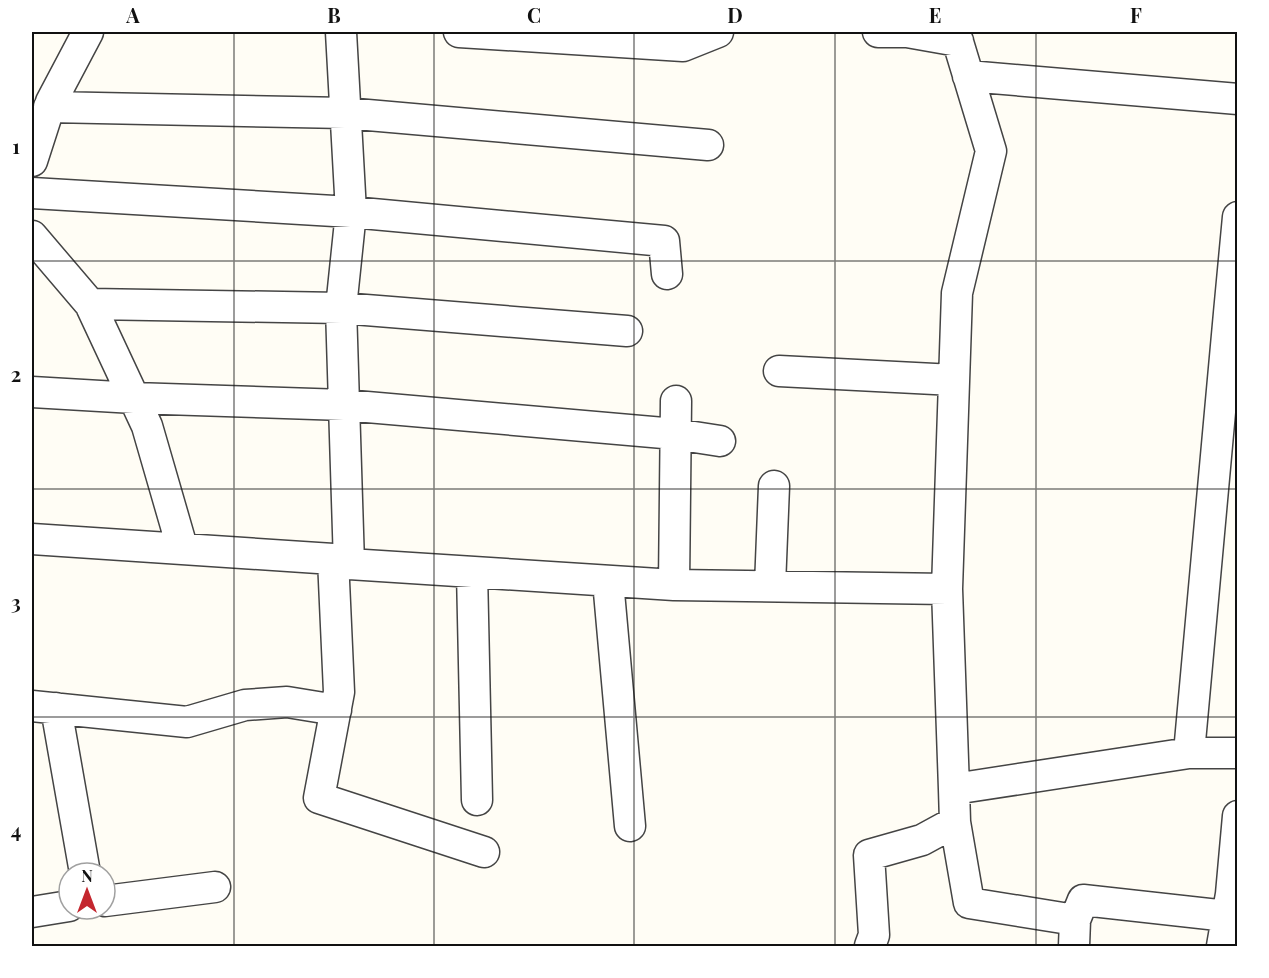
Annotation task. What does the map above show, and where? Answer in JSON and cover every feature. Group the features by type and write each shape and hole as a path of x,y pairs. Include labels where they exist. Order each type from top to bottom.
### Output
{"street":[{"path":"32,161 49,108 88,32"},
{"path":"341,32 351,212 341,308 344,405 339,692 319,798 484,852"},
{"path":"459,32 683,46 718,32"},
{"path":"878,32 957,36 991,151 957,293 947,589 955,822 969,903 1075,933 1083,900 1227,916"},
{"path":"968,76 1238,99"},
{"path":"49,108 345,113 708,145"},
{"path":"32,193 351,212 664,241 667,274"},
{"path":"1189,753 1228,435 1238,217"},
{"path":"32,236 90,304 147,426 182,548"},
{"path":"90,304 341,308 627,331"},
{"path":"779,371 954,380"},
{"path":"32,392 344,405 675,434 720,441"},
{"path":"674,585 676,401"},
{"path":"770,586 774,486"},
{"path":"32,539 674,585 947,589"},
{"path":"472,572 477,800"},
{"path":"608,580 630,826"},
{"path":"82,861 44,707 186,722 245,705 287,702 336,710"},
{"path":"954,789 1189,753 1238,753"},
{"path":"1222,946 1238,816"},
{"path":"870,946 874,935 869,855 922,840 955,822"},
{"path":"117,899 215,887"},
{"path":"32,912 57,908"}]}
